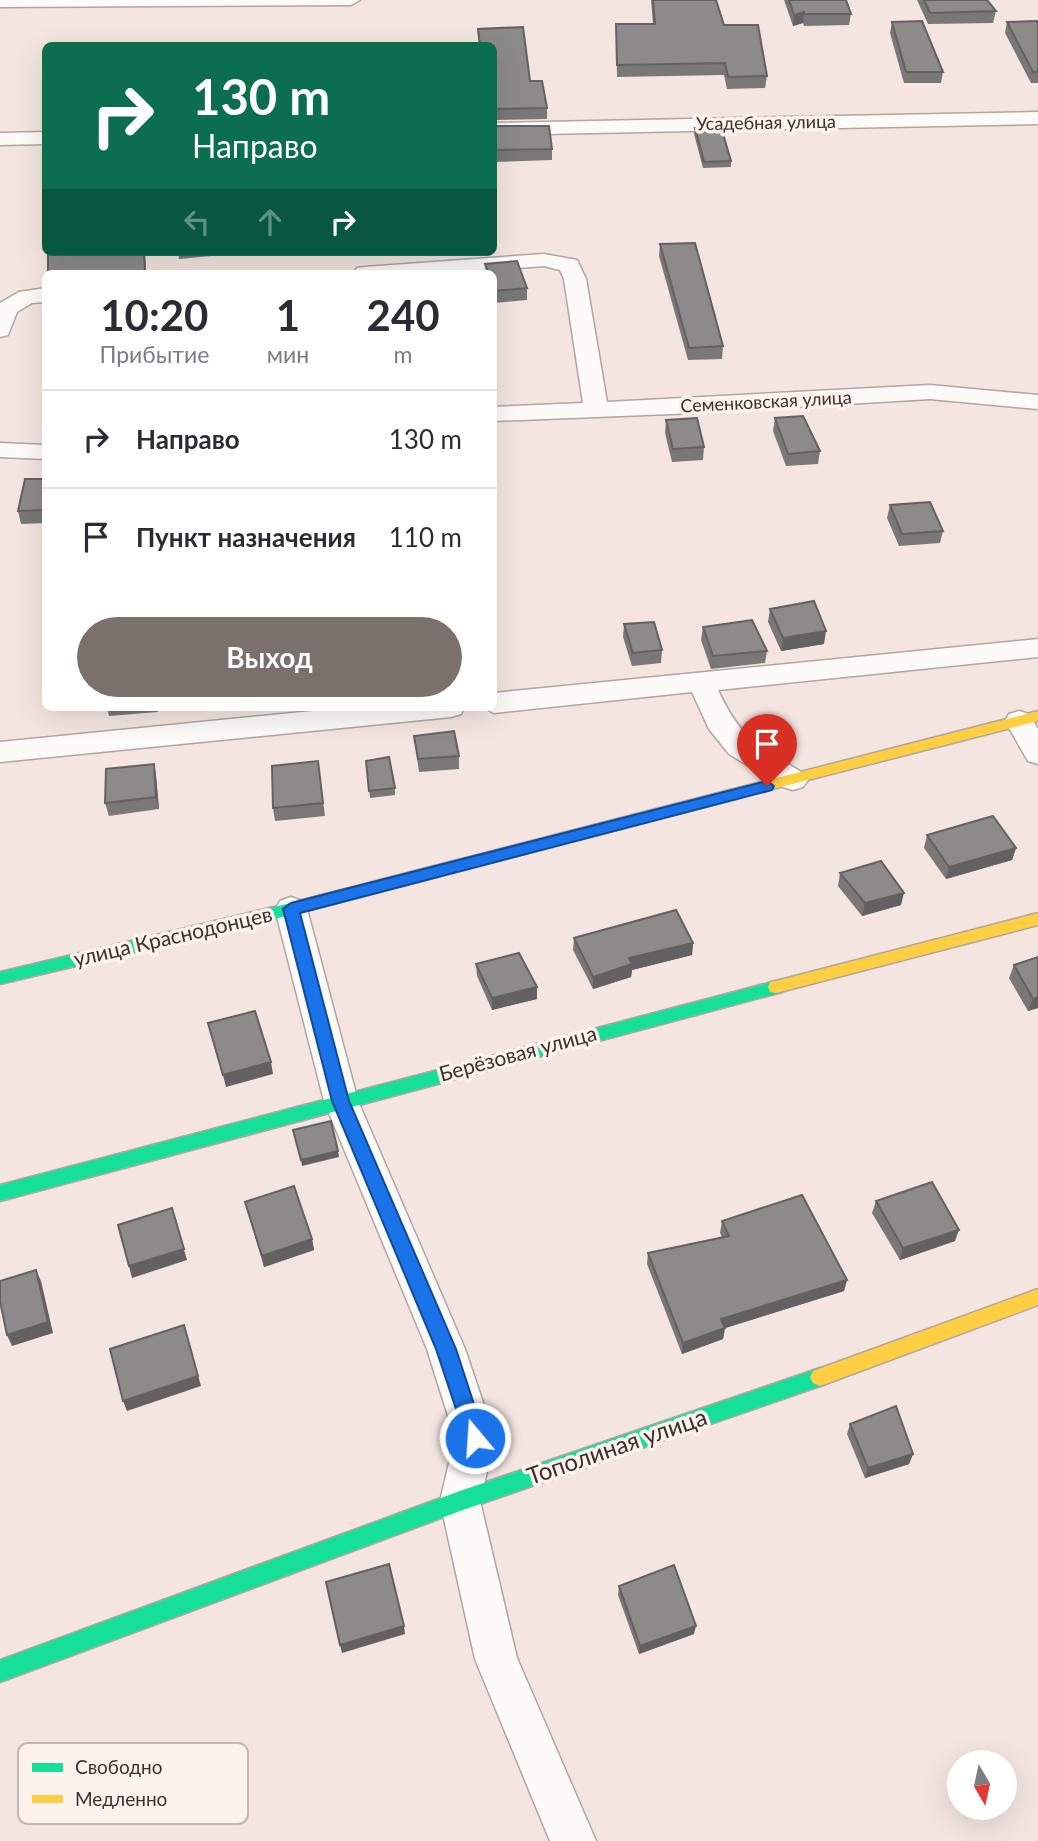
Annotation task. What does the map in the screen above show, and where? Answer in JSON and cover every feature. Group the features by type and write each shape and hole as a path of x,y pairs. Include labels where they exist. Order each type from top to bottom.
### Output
{"street":[{"path":"0,2 351,0"},
{"name":"Усадебная улица","path":"497,129 1038,118"},
{"path":"0,139 42,138"},
{"path":"406,270 544,260 569,265 575,279 596,410"},
{"path":"0,330 7,308 27,297 42,296"},
{"name":"Семенковская улица","path":"497,414 930,392 1038,402"},
{"path":"0,450 42,452"},
{"path":"497,703 1038,648"},
{"path":"701,682 719,722 739,747 793,780"},
{"path":"0,752 411,711"},
{"path":"1028,719 1038,754"},
{"name":"улица Краснодонцев","path":"0,978 291,909 1028,719"},
{"path":"291,909 341,1101 446,1349 475,1438 460,1501 496,1659 573,1841"},
{"name":"Берёзовая улица","path":"0,1193 1038,919"},
{"name":"Тополиная улица","path":"0,1671 95,1639 460,1501 787,1389 1038,1297"}],"building":[{"path":"653,0 716,0 724,25 758,25 767,76 728,77 725,63 617,65 616,24 655,24"},
{"path":"789,0 846,0 851,14 804,12 794,15"},
{"path":"924,0 987,0 996,11 930,13"},
{"path":"922,21 943,72 906,72 892,22"},
{"path":"1037,21 1038,72 1033,72 1007,22"},
{"path":"523,27 530,81 542,81 547,108 497,109 497,42 480,42 478,29"},
{"path":"497,126 549,126 552,149 497,150"},
{"path":"721,127 731,161 704,162 695,128"},
{"path":"695,243 723,346 689,348 660,244"},
{"path":"48,256 144,256 145,270 48,270"},
{"path":"517,261 527,288 497,291 497,270 487,270 485,264"},
{"path":"803,416 820,451 788,454 775,418"},
{"path":"697,418 704,447 673,449 666,420"},
{"path":"25,479 42,479 42,510 18,511"},
{"path":"930,502 943,531 902,534 890,505"},
{"path":"814,601 826,631 783,638 770,609"},
{"path":"752,620 767,651 713,656 703,627"},
{"path":"654,622 662,650 633,653 624,624"},
{"path":"454,731 459,756 418,759 414,736"},
{"path":"389,757 395,788 369,791 366,761"},
{"path":"318,761 323,803 273,808 272,766"},
{"path":"154,764 156,797 105,803 106,769"},
{"path":"993,816 1016,848 949,867 927,835"},
{"path":"881,861 904,893 865,903 840,873"},
{"path":"676,910 693,943 629,958 632,964 593,977 574,938"},
{"path":"519,953 537,987 492,998 476,964"},
{"path":"1038,957 1038,997 1033,999 1014,965"},
{"path":"255,1011 271,1062 223,1075 208,1023"},
{"path":"331,1121 338,1151 301,1160 293,1130"},
{"path":"932,1182 959,1230 903,1248 876,1201"},
{"path":"294,1186 312,1239 262,1256 245,1202"},
{"path":"802,1195 847,1280 721,1319 725,1328 683,1343 648,1253 729,1236 722,1221"},
{"path":"172,1208 184,1249 129,1266 118,1225"},
{"path":"36,1270 48,1322 7,1335 0,1301 0,1281"},
{"path":"184,1325 198,1376 123,1401 110,1349"},
{"path":"896,1406 913,1454 868,1468 850,1424"},
{"path":"389,1564 404,1626 340,1645 326,1582"},
{"path":"674,1565 696,1626 640,1646 619,1586"}],"traffic: fast":[{"path":"0,978 291,909 730,795"},
{"path":"0,1193 776,987"},
{"path":"0,1671 460,1501 820,1377"}],"traffic: slow":[{"path":"730,795 1038,716"},
{"path":"776,987 1038,919"},
{"path":"820,1377 1038,1297"}],"route":[{"path":"475,1438 446,1349 341,1101 291,909 767,786"}]}
